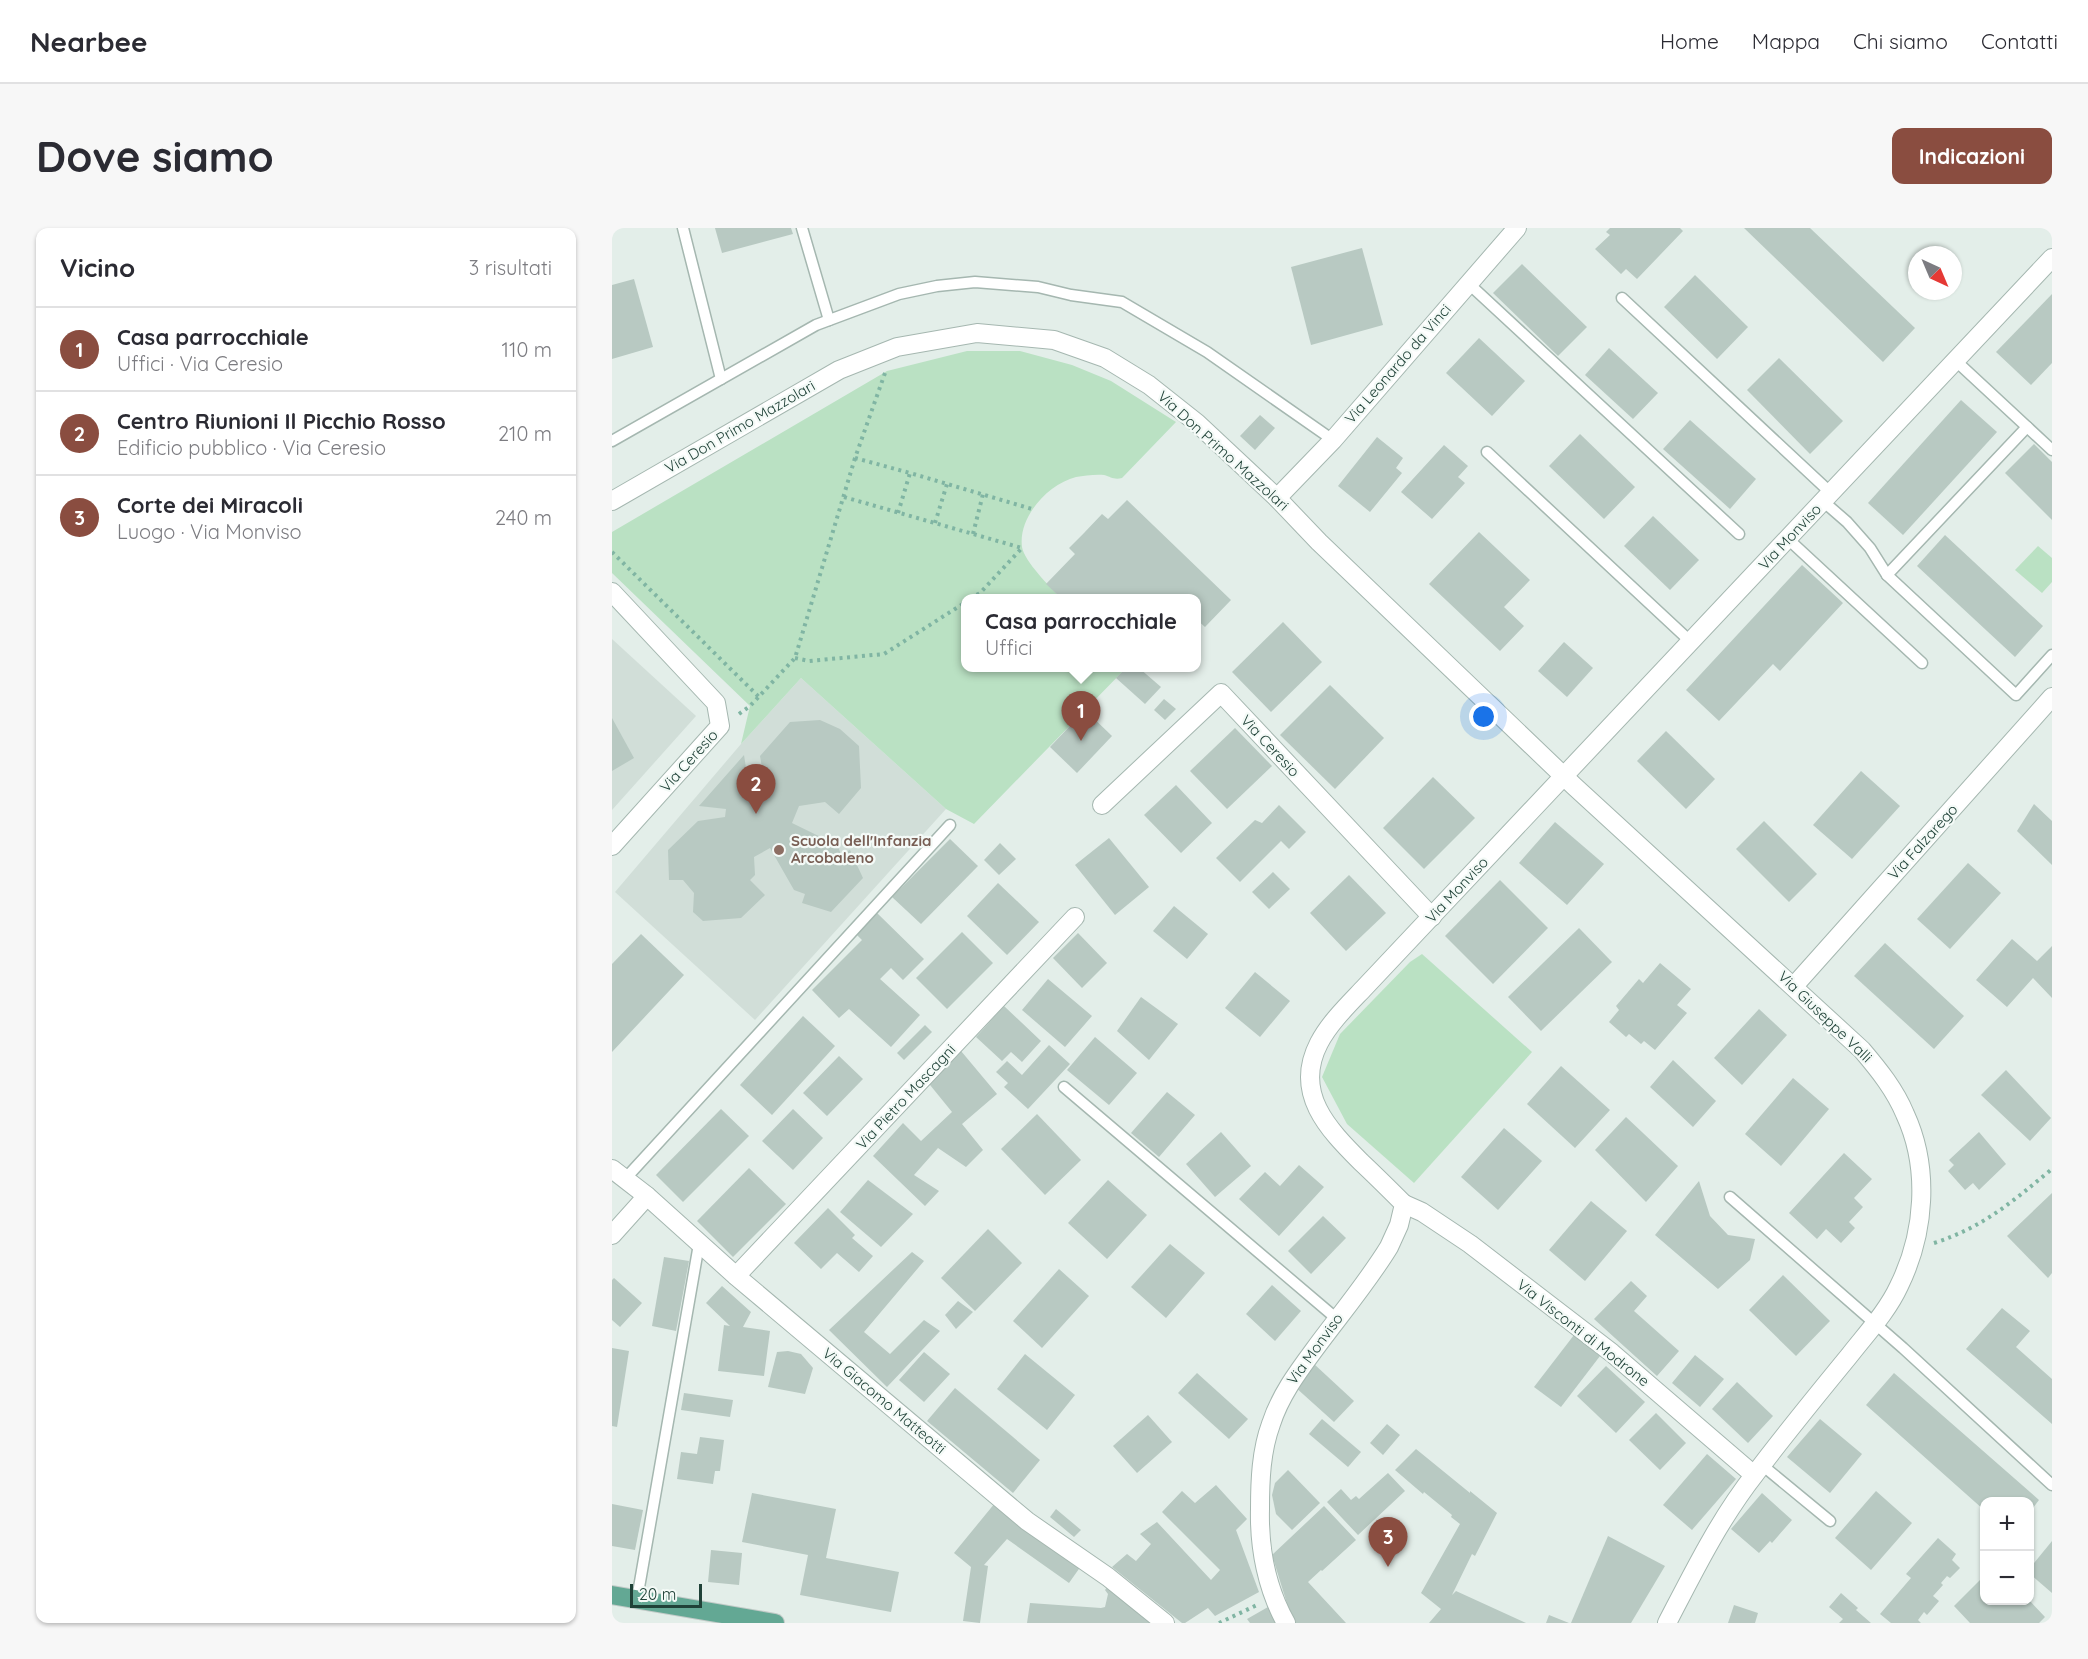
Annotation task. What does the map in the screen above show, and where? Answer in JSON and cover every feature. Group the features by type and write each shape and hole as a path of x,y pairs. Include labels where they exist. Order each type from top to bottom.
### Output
{"main road":[{"path":"612,1595 775,1623"}],"street":[{"name":"Via Leonardo da Vinci","path":"1277,498 1333,440 1517,228"},
{"name":"Via Monviso","path":"1286,1623 1267,1577 1259,1526 1261,1477 1267,1434 1283,1395 1389,1247 1399,1225 1404,1204 1335,1136 1324,1122 1314,1100 1310,1080 1312,1062 1319,1043 1338,1017 2052,258"},
{"name":"Via Don Primo Mazzolari","path":"612,501 839,370 897,347 977,333 1054,340 1105,358 1149,385 1197,423 1564,776"},
{"name":"Via Ceresio","path":"612,592 716,703 720,726 612,846"},
{"name":"Via Ceresio","path":"1102,805 1221,693 1432,917"},
{"name":"Via Falzarego","path":"1794,986 2052,697"},
{"name":"Via Giuseppe Valli","path":"1564,776 1862,1050 1883,1076 1905,1114 1916,1142 1921,1174 1919,1223 1914,1250 1898,1288 1874,1324 1726,1513 1704,1550 1667,1623"},
{"name":"Via Pietro Mascagni","path":"736,1276 1075,917"},
{"name":"Via Giacomo Matteotti","path":"619,1174 647,1196 736,1276 1027,1521 1108,1577 1165,1623"},
{"path":"612,1235 647,1196"},
{"name":"Via Visconti di Modrone","path":"1404,1204 1422,1212 1470,1244 1596,1340 1758,1470"}],"lane":[{"path":"683,228 721,379"},
{"path":"802,228 829,320"},
{"path":"612,441 816,325 899,294 937,286 975,282 1038,287 1071,295 1122,302 1207,352 1333,440"},
{"path":"1468,283 1739,534"},
{"path":"1622,297 1828,498 1870,548 1887,575 2016,695 2052,655"},
{"path":"1956,361 2052,450"},
{"path":"1887,575 2027,426"},
{"path":"1488,453 1691,642"},
{"path":"1788,539 1922,663"},
{"path":"619,1174 951,825"},
{"path":"1064,1087 1337,1319"},
{"path":"1730,1197 2052,1485"},
{"path":"637,1599 699,1244"},
{"path":"1758,1470 1830,1521"}],"path":[{"path":"720,726 750,706 795,658 855,458 888,366"},
{"path":"855,458 1032,509"},
{"path":"898,513 910,473"},
{"path":"935,524 947,484"},
{"path":"973,534 983,494"},
{"path":"844,497 1022,548 978,594"},
{"path":"612,552 759,697"},
{"path":"795,658 809,661 884,654 961,605"},
{"path":"1914,1250 1952,1238 1977,1226 2009,1204 2052,1169"},
{"path":"1219,1623 1274,1597"}],"shaded area":[{"path":"612,639 696,716 612,810"},
{"name":"Scuola dell'Infanzia Arcobaleno","path":"801,678 946,809 755,1020 615,892 741,744"}],"green space":[{"path":"967,351 1020,351 1072,365 1111,381 1176,422 1122,478 1104,475 1076,477 1055,487 1037,503 1025,524 1022,547 1038,574 1057,594 961,594 961,672 1122,672 974,824 946,809 801,678 741,744 750,706 612,573 612,532 887,371"},
{"path":"2038,546 2052,558 2052,582 2042,593 2015,570"},
{"path":"1422,954 1532,1052 1414,1183 1347,1124 1322,1077 1340,1034 1410,962"}],"building":[{"path":"715,228 791,228 793,234 722,253"},
{"path":"1610,228 1680,228 1683,231 1637,279 1626,269 1621,274 1595,249 1610,235 1606,232"},
{"path":"1744,228 1810,228 1915,328 1883,362"},
{"path":"1362,248 1383,325 1311,345 1291,267"},
{"path":"1522,264 1587,327 1558,356 1493,293"},
{"path":"1695,275 1748,327 1717,359 1664,307"},
{"path":"634,279 653,347 612,359 612,285"},
{"path":"2052,294 2052,363 2031,385 1996,352"},
{"path":"1479,338 1525,381 1492,416 1446,373"},
{"path":"1609,348 1658,393 1633,419 1585,375"},
{"path":"1779,358 1843,421 1810,454 1747,390"},
{"path":"1961,400 1997,432 1903,535 1868,503"},
{"path":"1260,415 1275,428 1255,450 1240,436"},
{"path":"1690,420 1756,479 1730,509 1663,449"},
{"path":"1580,434 1635,487 1604,519 1549,466"},
{"path":"1377,437 1403,458 1396,468 1402,473 1370,512 1338,486"},
{"path":"2034,444 2052,462 2052,520 2005,473"},
{"path":"1444,445 1468,466 1458,477 1465,483 1432,519 1401,492"},
{"path":"1127,500 1231,600 1205,627 1201,623 1201,594 1057,594 1046,584 1075,554 1069,548 1102,514 1108,519"},
{"path":"1653,516 1699,560 1670,590 1624,546"},
{"path":"1479,532 1530,580 1504,607 1524,626 1500,651 1429,584"},
{"path":"1945,535 2043,626 2015,657 1917,566"},
{"path":"1802,565 1843,603 1780,671 1773,664 1719,721 1686,690"},
{"path":"1283,622 1322,662 1271,712 1232,672"},
{"path":"1564,642 1593,668 1567,697 1538,671"},
{"path":"1122,672 1144,672 1161,687 1145,704 1116,678"},
{"path":"1330,685 1384,738 1335,789 1280,735"},
{"path":"1164,699 1176,709 1165,720 1154,710"},
{"path":"1085,710 1112,736 1077,773 1050,747"},
{"path":"612,718 634,758 612,771"},
{"path":"820,720 840,729 859,746 861,788 839,814 825,802 799,806 792,823 837,845 841,854 850,850 863,878 831,912 802,903 805,894 794,890 770,848 754,857 755,875 750,880 765,895 741,918 703,921 693,912 694,893 683,880 669,880 668,850 698,821 725,817 726,809 699,806 744,755 749,787 765,785 760,756 790,722"},
{"path":"1235,728 1272,766 1227,809 1190,771"},
{"path":"1666,731 1715,779 1686,809 1637,761"},
{"path":"1861,771 1900,806 1852,859 1813,825"},
{"path":"1433,777 1475,818 1424,869 1383,828"},
{"path":"1176,785 1212,823 1181,853 1144,815"},
{"path":"2034,804 2052,821 2052,865 2017,831"},
{"path":"1279,805 1306,832 1289,849 1281,841 1240,882 1216,858 1255,820 1262,823"},
{"path":"1764,821 1817,874 1789,902 1736,849"},
{"path":"1555,822 1604,864 1567,905 1519,863"},
{"path":"1109,838 1149,887 1115,915 1075,865"},
{"path":"950,839 978,866 921,924 892,897"},
{"path":"1000,843 1016,859 999,875 984,860"},
{"path":"1968,863 2001,893 1950,949 1917,919"},
{"path":"1273,872 1290,889 1269,909 1252,892"},
{"path":"1349,875 1386,913 1346,951 1310,913"},
{"path":"1500,880 1548,928 1493,984 1445,936"},
{"path":"998,883 1039,922 1007,955 967,916"},
{"path":"1174,906 1208,934 1187,959 1153,931"},
{"path":"877,913 924,959 903,980 891,968 880,979 920,1015 891,1047 849,1009 839,1018 812,990 862,940 856,934"},
{"path":"1579,928 1612,962 1541,1031 1508,997"},
{"path":"962,932 993,963 947,1009 916,978"},
{"path":"1078,933 1107,963 1082,988 1053,958"},
{"path":"641,934 684,975 612,1052 612,964"},
{"path":"2012,939 2037,961 2052,946 2052,998 2033,978 2007,1007 1976,980"},
{"path":"1885,943 1964,1016 1934,1049 1854,976"},
{"path":"1660,963 1691,989 1677,1005 1687,1013 1655,1050 1644,1041 1641,1044 1629,1034 1626,1037 1609,1022 1619,1010 1616,1006 1639,979 1643,983"},
{"path":"1255,972 1290,1001 1260,1037 1225,1008"},
{"path":"1048,979 1092,1016 1065,1047 1022,1010"},
{"path":"1141,997 1178,1024 1149,1060 1117,1031"},
{"path":"1004,1006 1041,1041 1022,1062 1011,1052 1002,1061 976,1037"},
{"path":"1759,1009 1787,1035 1742,1085 1714,1058"},
{"path":"803,1016 835,1046 772,1115 740,1085"},
{"path":"925,1025 932,1032 904,1060 897,1053"},
{"path":"1095,1037 1137,1073 1109,1105 1067,1070"},
{"path":"1049,1045 1070,1064 1028,1109 1004,1087 1008,1083 996,1072 1007,1061 1022,1075"},
{"path":"961,1051 997,1094 962,1124 983,1150 966,1167 938,1148 914,1175 939,1191 925,1206 873,1156 903,1123 921,1141 952,1112 926,1080"},
{"path":"839,1056 863,1079 827,1116 803,1093"},
{"path":"1673,1060 1716,1101 1693,1127 1650,1087"},
{"path":"1561,1066 1610,1110 1575,1148 1527,1104"},
{"path":"2006,1070 2051,1118 2030,1141 1981,1095"},
{"path":"1793,1078 1829,1109 1781,1166 1745,1134"},
{"path":"1167,1092 1195,1115 1159,1157 1131,1133"},
{"path":"721,1109 749,1136 683,1202 656,1175"},
{"path":"793,1109 823,1138 793,1170 762,1141"},
{"path":"1037,1114 1081,1160 1045,1195 1001,1149"},
{"path":"1626,1117 1678,1166 1646,1202 1595,1150"},
{"path":"1504,1128 1542,1161 1498,1210 1461,1177"},
{"path":"1221,1132 1251,1166 1215,1197 1186,1164"},
{"path":"1979,1132 2006,1164 1979,1190 1973,1183 1965,1190 1948,1171 1954,1165 1949,1160"},
{"path":"1844,1153 1872,1179 1854,1198 1863,1207 1849,1222 1855,1228 1841,1243 1826,1229 1817,1239 1789,1213"},
{"path":"1299,1165 1324,1187 1279,1236 1239,1199 1265,1172 1280,1186"},
{"path":"749,1168 786,1204 733,1257 697,1221"},
{"path":"868,1180 913,1214 881,1247 840,1212"},
{"path":"1108,1180 1147,1215 1107,1259 1068,1223"},
{"path":"1699,1181 1710,1216 1728,1235 1755,1239 1750,1260 1718,1289 1655,1235"},
{"path":"2052,1193 2052,1273 2048,1278 2007,1236"},
{"path":"1591,1201 1627,1231 1585,1281 1549,1250"},
{"path":"828,1208 855,1235 852,1238 873,1256 859,1272 837,1253 821,1269 794,1243"},
{"path":"1323,1216 1346,1238 1311,1274 1288,1251"},
{"path":"988,1229 1022,1263 975,1311 941,1278"},
{"path":"1170,1244 1205,1273 1166,1318 1131,1287"},
{"path":"912,1252 924,1261 864,1332 890,1354 924,1320 940,1331 887,1387 829,1330"},
{"path":"664,1257 689,1261 676,1331 652,1326"},
{"path":"1059,1269 1089,1296 1042,1348 1013,1321"},
{"path":"1783,1275 1830,1321 1796,1356 1749,1310"},
{"path":"614,1278 642,1303 620,1327 612,1320 612,1280"},
{"path":"1631,1281 1647,1296 1634,1311 1679,1351 1657,1376 1594,1319"},
{"path":"1272,1285 1301,1311 1275,1341 1246,1314"},
{"path":"722,1286 751,1312 743,1327 770,1331 764,1376 718,1371 724,1325 730,1326 706,1303"},
{"path":"958,1301 973,1312 956,1329 945,1315"},
{"path":"2002,1308 2030,1331 2016,1347 2052,1379 2052,1424 1966,1349"},
{"path":"1574,1335 1600,1356 1561,1407 1534,1387"},
{"path":"612,1348 629,1351 617,1427 612,1426"},
{"path":"788,1351 801,1354 813,1368 805,1394 768,1387 777,1352"},
{"path":"924,1352 950,1374 924,1402 899,1380"},
{"path":"1025,1354 1075,1395 1047,1430 997,1389"},
{"path":"1695,1355 1724,1379 1700,1407 1672,1383"},
{"path":"1314,1364 1354,1401 1334,1422 1294,1386"},
{"path":"1606,1366 1645,1402 1616,1433 1577,1396"},
{"path":"1197,1373 1248,1419 1229,1439 1178,1393"},
{"path":"1894,1373 2039,1500 2034,1507 2034,1497 1980,1497 1980,1506 1866,1405"},
{"path":"1737,1382 1773,1416 1748,1443 1712,1409"},
{"path":"955,1388 1040,1460 1013,1493 927,1421"},
{"path":"684,1393 733,1400 730,1417 681,1410"},
{"path":"1656,1413 1686,1443 1660,1470 1629,1440"},
{"path":"1148,1415 1172,1442 1137,1473 1113,1446"},
{"path":"1322,1419 1361,1452 1348,1467 1309,1434"},
{"path":"1820,1419 1862,1454 1830,1493 1787,1457"},
{"path":"1387,1424 1400,1435 1383,1455 1370,1443"},
{"path":"700,1437 724,1440 720,1471 715,1471 713,1484 677,1479 681,1452 697,1454"},
{"path":"1416,1449 1497,1513 1475,1556 1472,1554 1452,1595 1456,1591 1526,1623 1429,1623 1441,1609 1421,1593 1460,1524 1451,1517 1452,1515 1395,1470"},
{"path":"1707,1454 1736,1479 1692,1530 1663,1505"},
{"path":"1288,1470 1320,1503 1292,1530 1276,1514 1272,1495 1275,1483"},
{"path":"1388,1473 1405,1491 1358,1535 1327,1502 1341,1489 1351,1500 1356,1496 1359,1499"},
{"path":"1216,1485 1247,1519 1236,1530 1259,1592 1215,1616 1208,1608 1182,1623 1112,1567 1127,1554 1136,1561 1151,1544 1140,1534 1157,1522 1211,1580 1220,1570 1162,1512 1182,1491 1195,1503"},
{"path":"1876,1491 1912,1523 1871,1570 1835,1538"},
{"path":"752,1493 836,1509 826,1558 899,1572 891,1612 800,1595 808,1555 742,1542"},
{"path":"1762,1493 1792,1520 1772,1543 1770,1541 1759,1553 1731,1529"},
{"path":"995,1503 1081,1566 1069,1583 1007,1539 984,1565 988,1566 980,1623 963,1621 971,1567 954,1553"},
{"path":"612,1504 643,1510 635,1550 612,1546"},
{"path":"1324,1506 1356,1540 1308,1582 1346,1623 1293,1623 1272,1555"},
{"path":"1056,1509 1081,1530 1074,1537 1050,1517"},
{"path":"1608,1536 1665,1566 1631,1623 1571,1623"},
{"path":"1938,1538 1956,1554 1952,1560 1960,1568 1941,1583 1943,1585 1933,1596 1939,1601 1927,1615 1924,1612 1918,1620 1921,1623 1891,1623 1880,1614 1911,1578 1906,1574"},
{"path":"2052,1541 2052,1593 2034,1577 2034,1563"},
{"path":"711,1550 742,1553 739,1585 708,1582"},
{"path":"1980,1580 1980,1605 2034,1605 2045,1617 2039,1623 1970,1623 1954,1606"},
{"path":"1111,1582 1157,1623 1027,1623 1030,1603 1105,1607 1108,1594 1105,1590"},
{"path":"1841,1593 1871,1623 1839,1623 1843,1619 1829,1607"},
{"path":"1734,1605 1758,1613 1755,1623 1728,1623"},
{"path":"1268,1607 1279,1623 1250,1623 1247,1619"},
{"path":"1549,1615 1569,1623 1546,1623"}],"place":[{"name":"Casa parrocchiale","path":"1081,741"},
{"name":"Centro Riunioni Il Picchio Rosso","path":"756,814"},
{"name":"Scuola dell'Infanzia Arcobaleno","path":"779,850"},
{"name":"Corte dei Miracoli","path":"1388,1567"}]}
